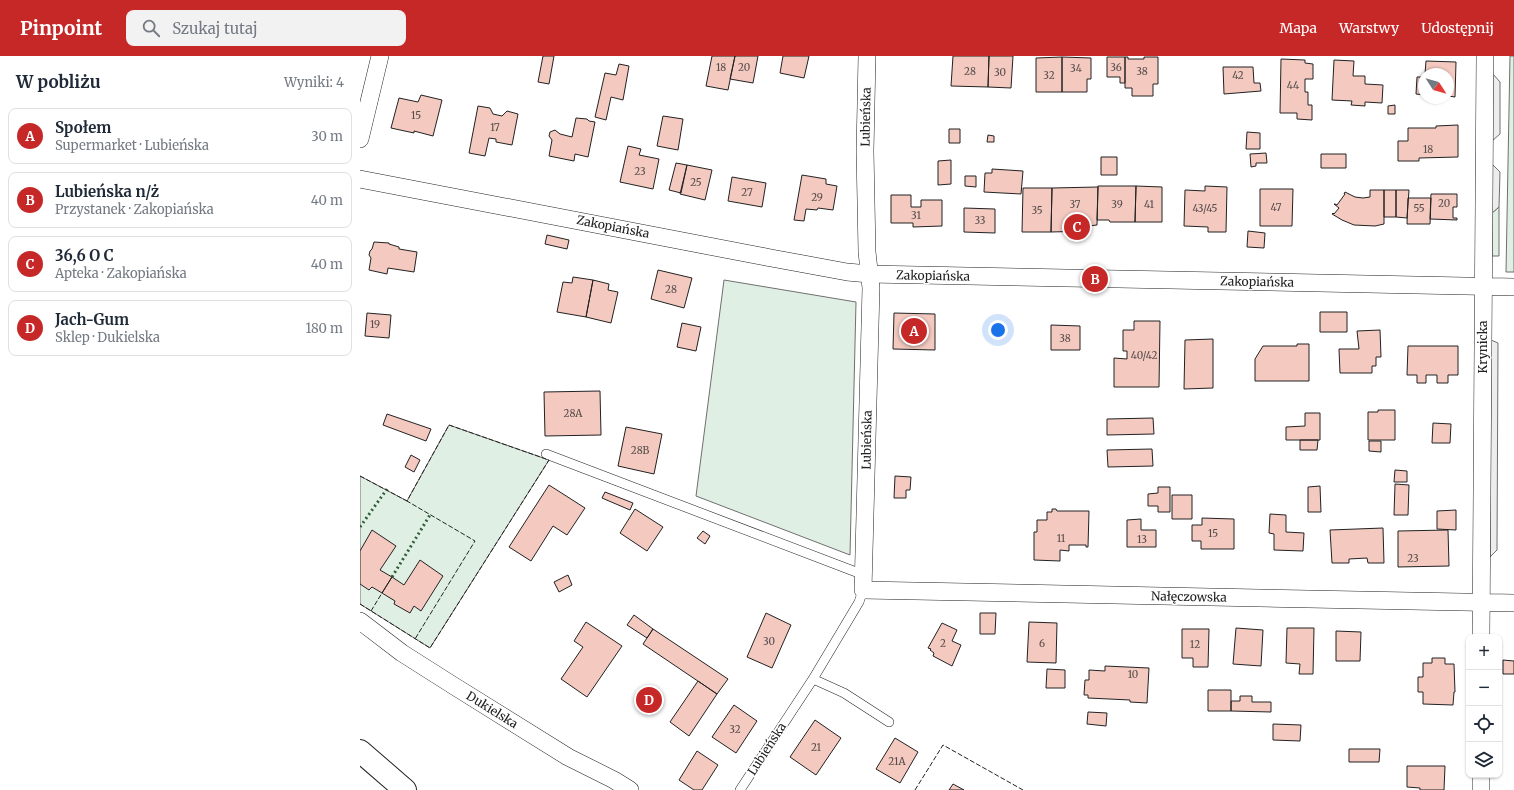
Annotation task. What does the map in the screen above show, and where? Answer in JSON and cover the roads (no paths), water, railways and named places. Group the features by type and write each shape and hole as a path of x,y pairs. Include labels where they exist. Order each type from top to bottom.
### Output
{"street":[{"path":"360,139 380,56"},
{"name":"Lubieńska","path":"864,583 871,288 867,252 865,151 867,56"},
{"name":"Krynicka","path":"1481,634 1485,56"},
{"name":"Zakopiańska","path":"360,179 847,272 869,274 1514,287"},
{"name":"Nałęczowska","path":"864,583 1514,603"},
{"name":"Dukielska","path":"360,622 402,653 568,757 614,780 630,790"},
{"path":"360,750 405,790"},
{"path":"1481,778 1481,790"}],"lane":[{"path":"546,454 864,583"},
{"name":"Lubieńska","path":"740,790 813,679 859,602 864,583"},
{"path":"813,679 844,693 889,722"}],"place":[{"name":"36,6 O C","path":"1077,227"},
{"name":"Lubieńska n/ż","path":"1095,279"},
{"name":"Społem","path":"914,331"},
{"name":"Jach-Gum","path":"649,700"}]}
